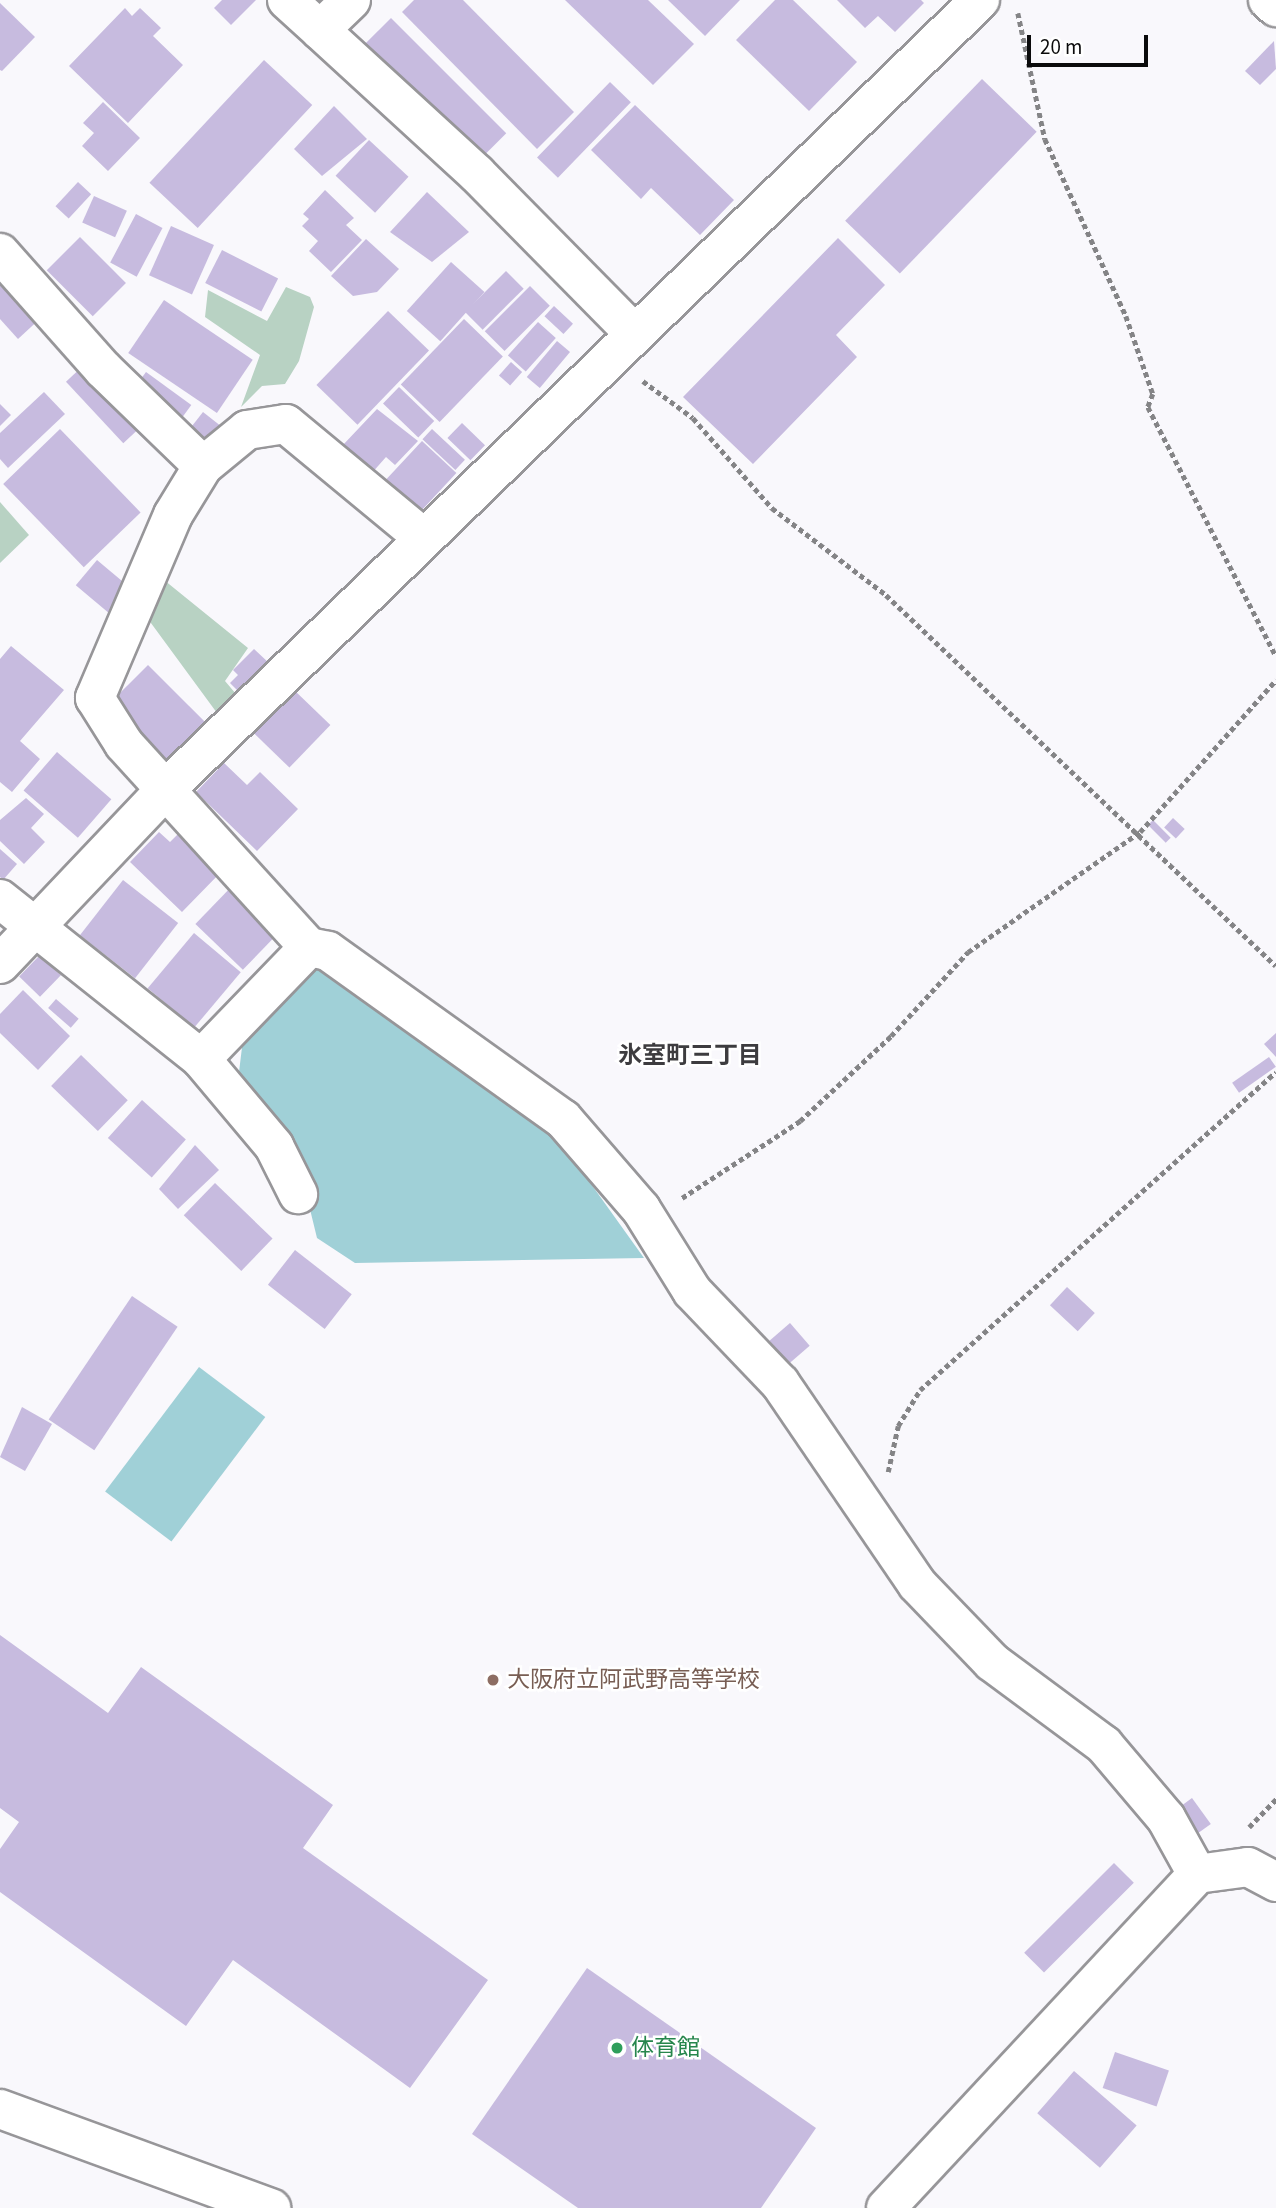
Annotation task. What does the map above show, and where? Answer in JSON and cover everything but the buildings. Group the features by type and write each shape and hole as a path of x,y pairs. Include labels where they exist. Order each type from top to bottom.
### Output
{"street":[{"path":"287,0 477,174 623,345"},
{"path":"320,30 351,0"},
{"path":"1268,0 1276,7"},
{"path":"0,964 165,790 969,4"},
{"path":"0,253 103,369 203,466"},
{"path":"424,538 286,424 247,430 203,466 173,515 95,698 165,790 309,947 328,951 563,1119 635,1202 692,1291 780,1383 917,1584 965,1638 1081,1724 1126,1769 1197,1874"},
{"path":"0,899 32,928 201,1059 274,1146 299,1194"},
{"path":"201,1059 309,947"},
{"path":"886,2208 1197,1874 1248,1867 1276,1882"},
{"path":"0,2109 271,2208"}],"path":[{"path":"1016,0 1045,139 1126,316 1153,394 1148,407 1276,656"},
{"path":"623,345 693,418 772,508 886,595 1140,832 1276,966"},
{"path":"635,1202 649,1195 679,1200 800,1121 891,1036 968,952 1140,832 1276,680"},
{"path":"877,1524 898,1426 920,1390 1276,1072"}],"green space":[{"path":"286,287 310,297 314,307 299,361 285,384 262,386 241,407 260,355 205,317 208,290 267,321"},
{"path":"0,502 29,535 0,563"},
{"path":"164,580 248,648 225,681 236,694 217,713 148,619"}],"water":[{"path":"312,958 556,1135 644,1258 355,1263 317,1238 296,1152 239,1072 244,1031"},
{"path":"199,1367 265,1417 171,1542 105,1492"}],"place":[{"name":"大阪府立阿武野高等学校","path":"493,1680"},
{"name":"体育館","path":"617,2048"}],"district":[{"name":"氷室町三丁目","path":"690,1056"}]}
